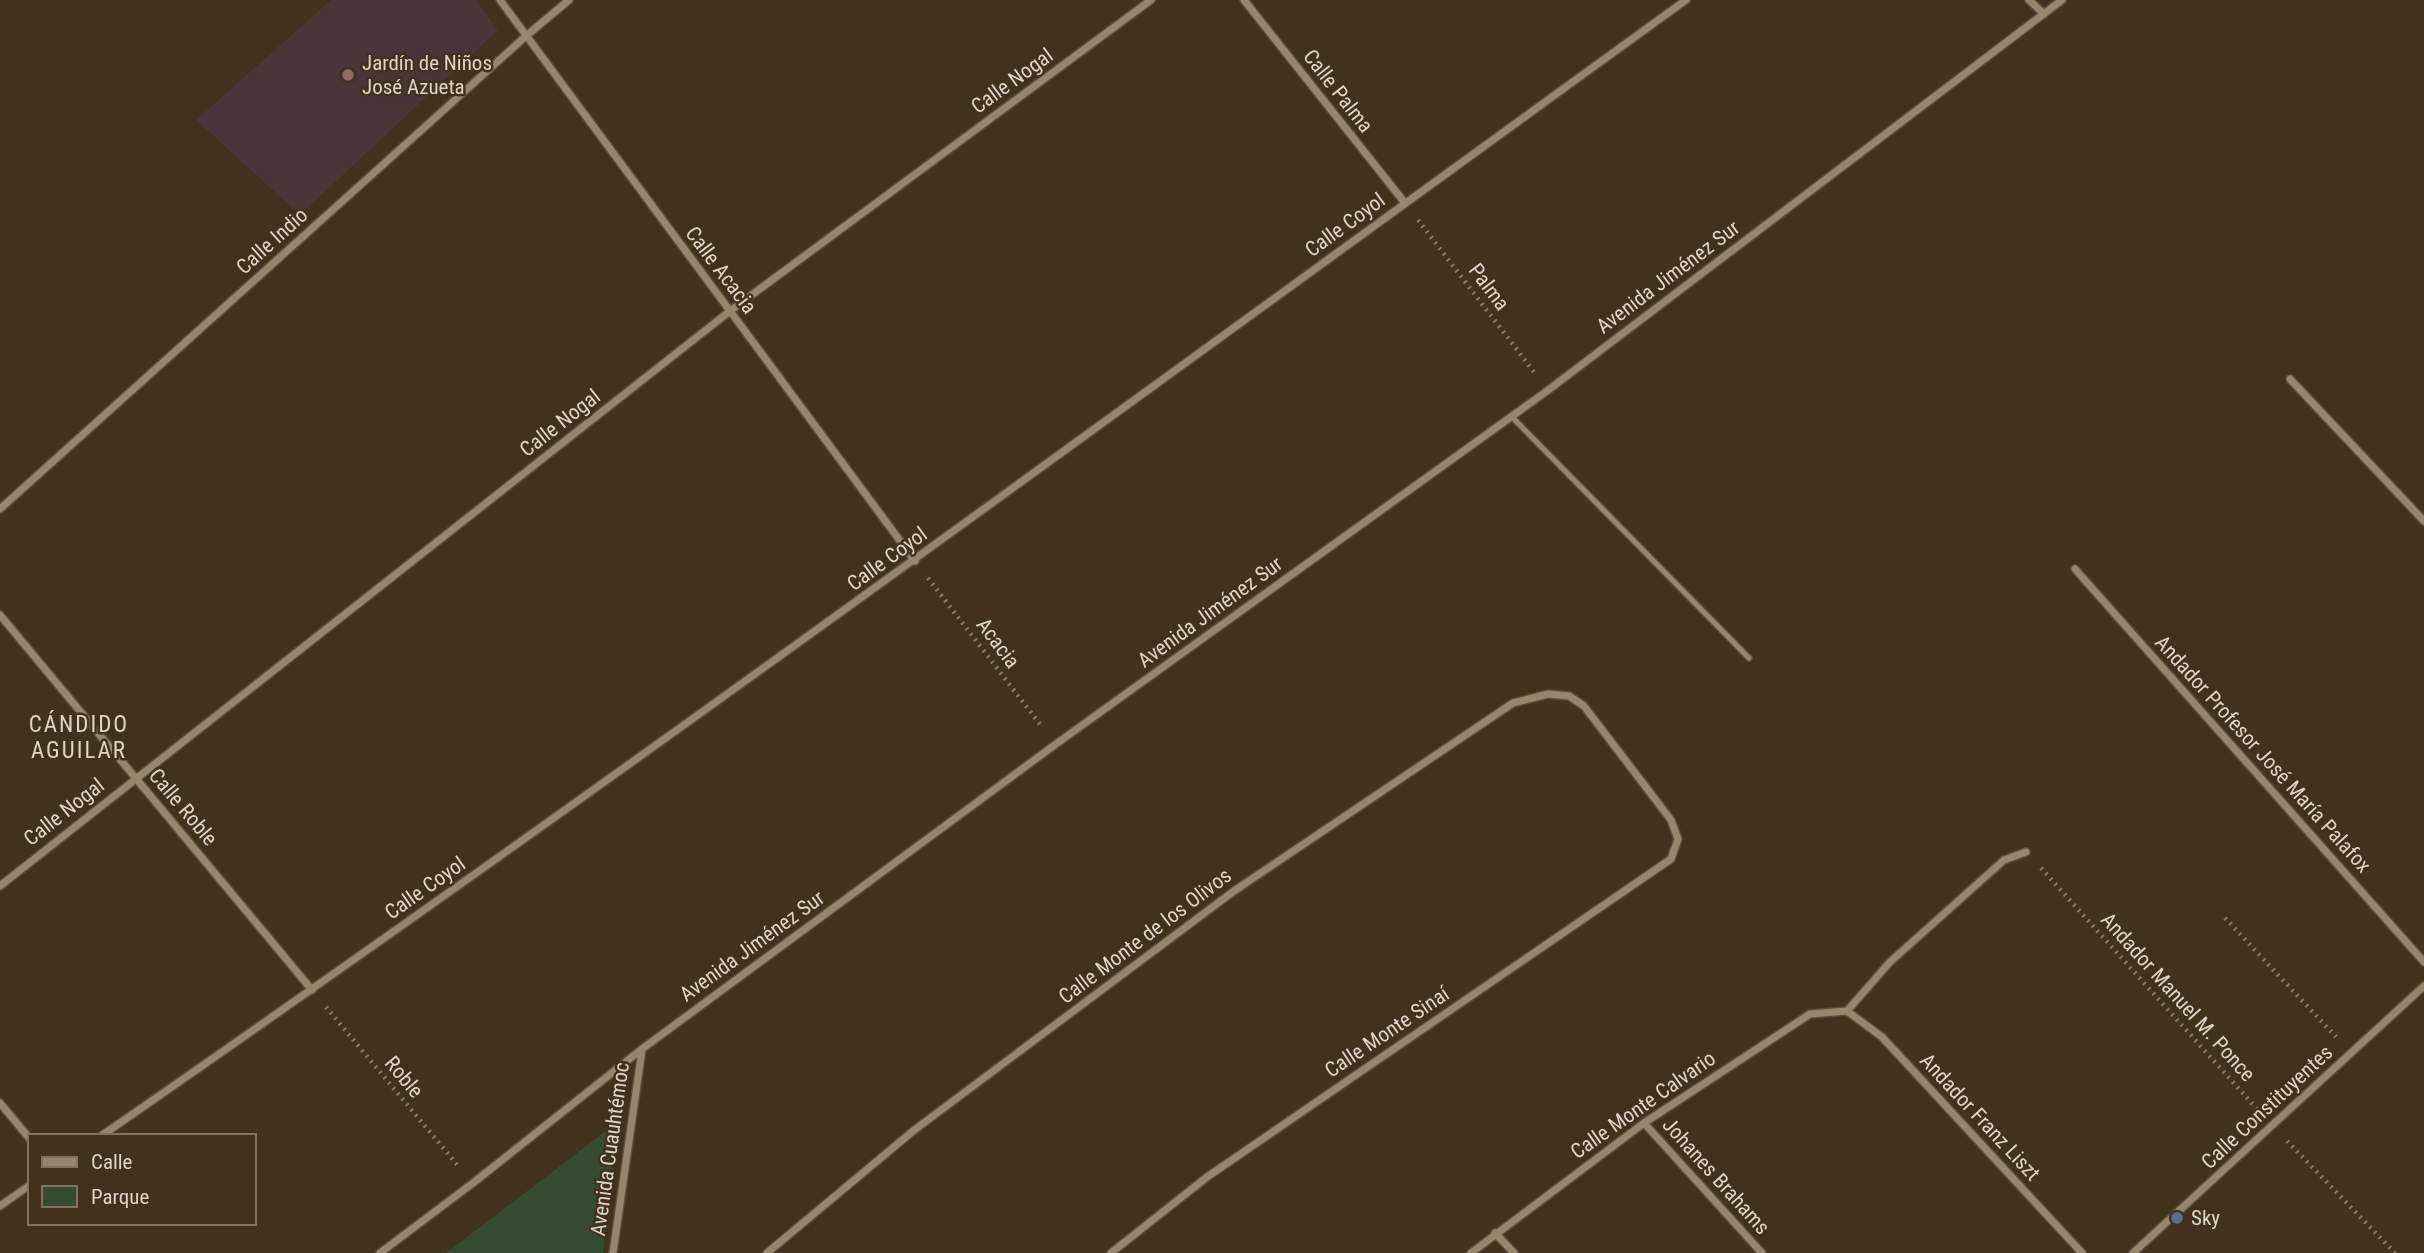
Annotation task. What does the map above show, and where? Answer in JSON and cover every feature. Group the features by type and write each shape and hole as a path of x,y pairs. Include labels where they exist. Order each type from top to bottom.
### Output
{"street":[{"name":"Calle Acacia","path":"500,0 915,561"},
{"name":"Calle Indio","path":"0,509 569,0"},
{"name":"Calle Nogal","path":"0,886 730,311 1151,0"},
{"name":"Calle Palma","path":"1244,0 1405,203"},
{"name":"Calle Coyol","path":"104,1134 312,990 915,561 1686,0"},
{"path":"2029,0 2044,14"},
{"name":"Avenida Jiménez Sur","path":"380,1253 642,1049 1056,744 1547,391 2062,0"},
{"path":"2290,379 2424,521"},
{"name":"Andador Profesor José María Palafox","path":"2076,569 2424,962"},
{"name":"Calle Roble","path":"0,615 312,990"},
{"name":"Calle Monte de los Olivos","path":"767,1253 913,1131 1234,891 1513,703 1548,694 1569,696 1584,706 1671,820 1678,839"},
{"name":"Calle Monte Sinaí","path":"1111,1253 1208,1177 1671,859 1678,839"},
{"path":"1847,1011 1890,962 2004,860 2026,852"},
{"name":"Calle Constituyentes","path":"2133,1253 2424,986"},
{"name":"Calle Monte Calvario","path":"1471,1253 1644,1123 1810,1014 1847,1011"},
{"name":"Andador Franz Liszt","path":"1847,1011 1882,1037 2082,1253"},
{"name":"Avenida Cuauhtémoc","path":"613,1253 642,1049"},
{"path":"0,1102 28,1137"},
{"name":"Johanes Brahams","path":"1644,1123 1762,1253"},
{"path":"0,1206 28,1186"},
{"path":"1495,1233 1514,1253"}],"lane":[{"path":"1511,416 1749,658"}],"path":[{"name":"Palma","path":"1405,203 1547,391"},
{"name":"Acacia","path":"915,561 1056,744"},
{"name":"Andador Manuel M. Ponce","path":"2026,852 2272,1126 2395,1253"},
{"path":"2225,918 2351,1053"},
{"name":"Roble","path":"312,990 473,1183"}],"shaded area":[{"name":"Jardín de Niños José Azueta","path":"331,0 476,0 498,30 300,215 196,120"}],"green space":[{"path":"619,1121 603,1253 446,1253"}],"place":[{"name":"Jardín de Niños José Azueta","path":"348,75"},
{"name":"Sky","path":"2177,1218"}],"district":[{"name":"CÁNDIDO AGUILAR","path":"79,737"}]}
